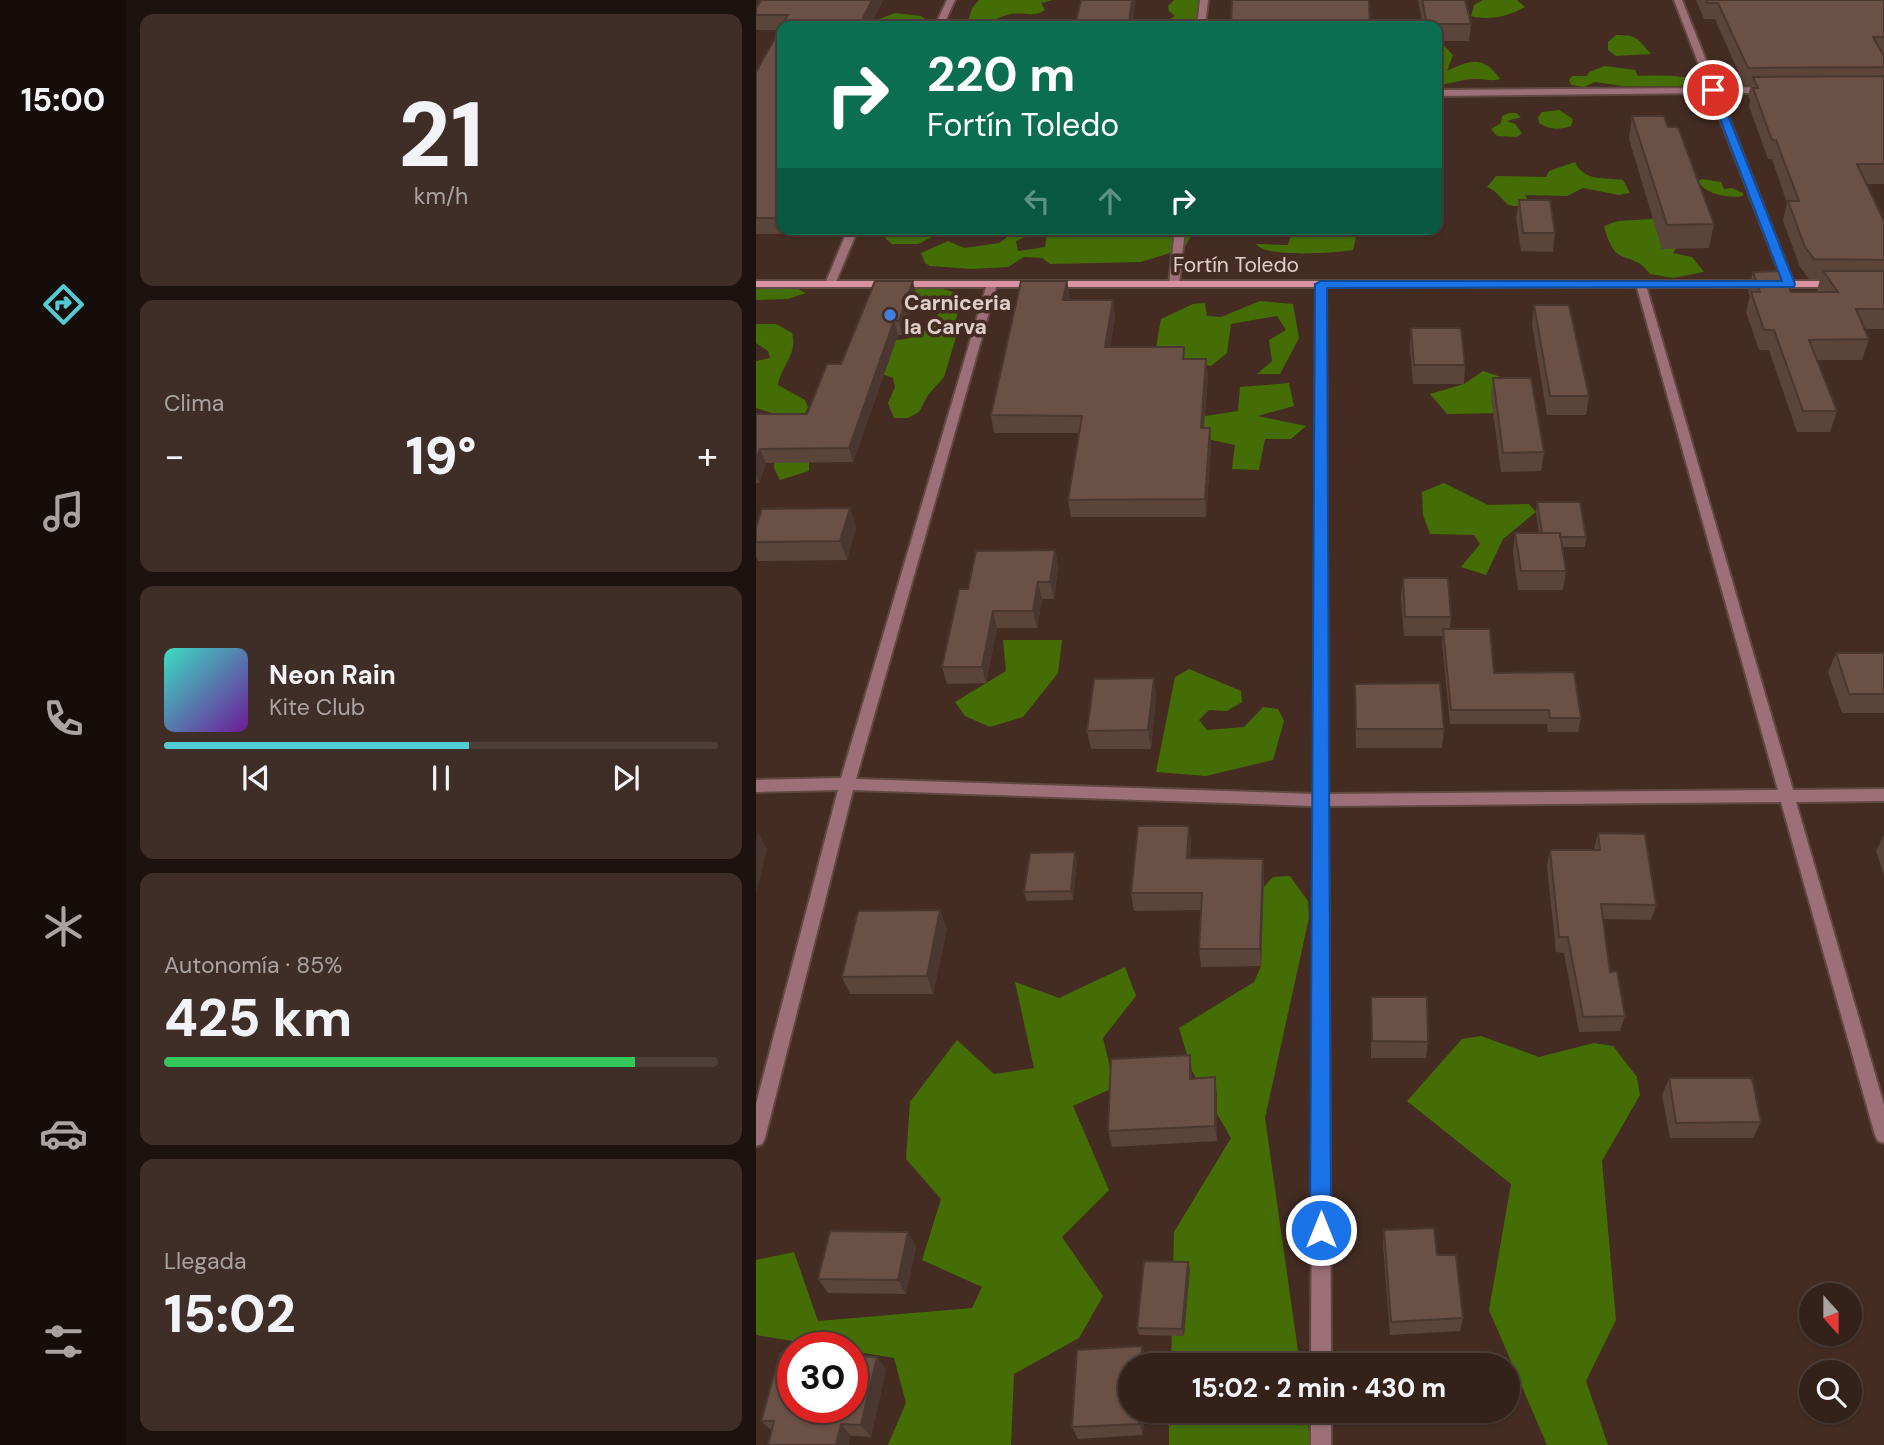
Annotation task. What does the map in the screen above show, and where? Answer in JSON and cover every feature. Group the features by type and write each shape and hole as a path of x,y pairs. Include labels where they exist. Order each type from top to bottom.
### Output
{"street":[{"path":"941,21 951,0"},
{"path":"1202,21 1204,0"},
{"path":"1678,0 1789,284"},
{"path":"1442,93 1779,90"},
{"path":"830,284 850,235"},
{"path":"1174,284 1179,235"},
{"name":"Fortín Toledo","path":"756,284 1843,285"},
{"path":"756,1138 847,785 992,284"},
{"path":"1321,284 1321,1353"},
{"path":"1642,284 1884,1135"},
{"path":"756,786 847,785 1321,800 1884,795"},
{"path":"1321,1423 1321,1445"}],"green space":[{"path":"979,0 1053,0 1041,3 1045,10 1036,14 1011,14 992,21 968,21 972,8"},
{"path":"1174,0 1204,0 1209,5 1205,17 1211,21 1166,21 1175,16 1168,6"},
{"path":"1483,0 1517,0 1525,7 1499,17 1471,16 1474,5"},
{"path":"895,13 921,16 928,21 874,21"},
{"path":"1616,35 1637,39 1651,54 1616,56 1608,50 1608,42"},
{"path":"1442,43 1453,55 1447,71 1476,62 1488,66 1500,79 1468,79 1442,84"},
{"path":"1605,66 1635,70 1638,76 1684,77 1688,78 1688,83 1680,86 1622,86 1595,82 1584,87 1571,85 1569,80 1572,76 1587,76 1589,72"},
{"path":"1559,110 1573,119 1571,126 1554,129 1539,123 1538,117 1542,112"},
{"path":"1516,113 1521,117 1507,121 1515,124 1522,133 1517,137 1497,136 1491,129 1501,123 1502,116"},
{"path":"1575,162 1589,176 1623,180 1630,193 1619,195 1583,188 1567,196 1525,195 1529,201 1514,206 1487,187 1496,176 1546,177 1549,171"},
{"path":"1702,179 1721,182 1724,189 1732,188 1743,193 1743,196 1731,197 1711,192 1701,186 1698,181"},
{"path":"1668,218 1680,242 1673,253 1692,257 1704,272 1673,278 1650,274 1643,266 1613,249 1604,226 1618,221"},
{"path":"885,235 936,235 918,244 892,244"},
{"path":"1006,235 1030,235 1016,241 1018,251 1045,247 1047,235 1192,235 1183,249 1141,262 1050,264 1042,258 1024,257 1008,267 971,269 930,266 925,263 921,253 948,241 964,248 999,243"},
{"path":"1290,235 1355,235 1356,238 1353,250 1332,252 1286,253 1262,248 1256,244 1288,245"},
{"path":"916,288 951,291 962,300 955,322 956,337 944,377 928,395 919,412 908,418 894,418 888,403 895,387 893,378 882,374 888,340 913,337 936,319 940,311 921,302 914,295"},
{"path":"756,289 798,289 806,293 788,299 756,300"},
{"path":"1260,301 1293,304 1299,338 1280,374 1257,374 1272,361 1269,340 1286,330 1277,316 1231,324 1227,353 1211,366 1155,353 1161,319 1193,304 1205,303 1207,316 1221,317"},
{"path":"756,324 776,324 792,333 793,347 778,385 805,400 808,407 804,416 783,426 772,413 756,408 756,361 770,358 768,351 756,343"},
{"path":"1483,371 1516,382 1503,413 1447,414 1430,394 1464,384"},
{"path":"1289,383 1294,406 1258,416 1306,426 1291,439 1265,439 1259,470 1232,469 1235,445 1183,434 1192,418 1238,411 1240,387"},
{"path":"775,459 809,462 809,471 780,480 774,468"},
{"path":"1444,483 1488,505 1529,504 1536,512 1503,539 1486,575 1461,567 1480,544 1474,535 1430,534 1423,515 1422,492"},
{"path":"1003,640 1062,640 1058,673 1023,717 990,727 965,716 955,702 1006,671"},
{"path":"1189,669 1241,691 1242,702 1227,711 1209,710 1199,720 1207,730 1244,727 1263,707 1278,709 1284,721 1273,760 1206,776 1156,772 1175,677"},
{"path":"1290,876 1308,901 1309,918 1265,1118 1298,1353 1171,1353 1174,1232 1231,1138 1192,1071 1179,1028 1254,982 1261,966 1262,889 1273,877"},
{"path":"1125,967 1136,996 1103,1038 1115,1087 1073,1106 1109,1190 1062,1237 1103,1296 1079,1338 1014,1374 1011,1445 888,1445 906,1403 894,1358 868,1354 868,1332 777,1332 777,1338 756,1335 756,1260 794,1252 818,1321 972,1308 982,1287 922,1260 941,1199 906,1159 910,1102 957,1040 994,1074 1034,1068 1015,982 1059,998"},
{"path":"1481,1036 1539,1057 1594,1043 1613,1046 1637,1077 1640,1095 1602,1161 1616,1320 1586,1381 1608,1445 1547,1445 1520,1382 1520,1353 1507,1353 1489,1310 1511,1184 1407,1101 1462,1039"},
{"path":"1169,1423 1308,1423 1310,1445 1169,1445"}],"building":[{"path":"761,0 872,0 862,21 785,21 788,15 756,15 756,8"},
{"path":"1081,0 1132,0 1129,21 1076,21"},
{"path":"1232,0 1369,0 1370,21 1231,21"},
{"path":"1422,0 1465,0 1471,24 1442,24 1442,21 1426,21"},
{"path":"1706,0 1884,0 1884,37 1873,37 1884,56 1884,67 1748,68 1718,3 1707,3"},
{"path":"777,35 777,218 756,218 756,72"},
{"path":"1884,76 1884,164 1857,164 1884,221 1884,260 1814,259 1805,247 1788,201 1799,201 1776,140 1772,140 1753,88 1758,88 1753,77"},
{"path":"1632,116 1664,116 1668,127 1678,127 1714,224 1667,225"},
{"path":"1519,200 1550,200 1555,233 1523,233"},
{"path":"1782,271 1791,292 1838,292 1823,271 1884,271 1884,309 1856,309 1869,339 1809,340 1837,411 1803,411 1774,330 1764,330 1751,292 1760,292 1753,272"},
{"path":"875,281 913,281 899,321 894,321 849,448 760,449 756,461 756,414 807,414 827,364 841,364"},
{"path":"1021,281 1067,281 1063,300 1113,300 1105,347 1184,347 1183,359 1206,359 1201,428 1210,428 1205,499 1068,500 1082,416 991,415"},
{"path":"1534,305 1569,305 1589,396 1550,396"},
{"path":"1411,328 1461,328 1465,365 1414,365"},
{"path":"1493,378 1531,378 1544,452 1503,453"},
{"path":"1537,502 1580,502 1586,537 1560,537 1560,533 1542,533"},
{"path":"850,508 840,541 756,542 756,527 762,509"},
{"path":"1515,533 1560,533 1566,571 1521,571"},
{"path":"1055,550 1050,582 1038,582 1033,611 993,611 982,667 942,667 959,589 968,589 976,551"},
{"path":"1403,578 1448,578 1451,617 1405,617"},
{"path":"1443,629 1490,629 1494,673 1574,672 1581,718 1550,718 1549,710 1451,710"},
{"path":"1836,653 1883,653 1884,694 1849,694"},
{"path":"1154,678 1148,730 1087,731 1094,679"},
{"path":"1440,683 1444,729 1356,729 1355,684"},
{"path":"1138,826 1189,826 1187,858 1263,859 1260,949 1199,949 1202,893 1131,893"},
{"path":"1598,833 1645,834 1656,905 1601,904 1610,972 1617,971 1625,1016 1583,1017 1568,937 1559,937 1550,850 1600,850"},
{"path":"1075,852 1071,891 1024,892 1030,853"},
{"path":"940,910 927,976 842,977 858,911"},
{"path":"1371,997 1427,997 1428,1042 1372,1041"},
{"path":"1190,1055 1190,1079 1215,1077 1215,1126 1108,1131 1111,1059"},
{"path":"1669,1078 1752,1078 1761,1122 1676,1123"},
{"path":"1434,1228 1437,1255 1456,1255 1463,1318 1391,1322 1384,1230"},
{"path":"830,1231 908,1232 898,1280 818,1279"},
{"path":"1144,1261 1188,1262 1182,1329 1137,1328"},
{"path":"1142,1346 1142,1353 1118,1353 1118,1423 1139,1424 1072,1427 1077,1350"},
{"path":"868,1357 877,1357 868,1395"},
{"path":"777,1364 777,1423 861,1423 841,1424 836,1445 768,1445 774,1421 761,1421"}],"place":[{"name":"Carniceria la Carva","path":"890,315"}],"route":[{"path":"1321,1230 1321,284 1789,284 1713,90"}]}
